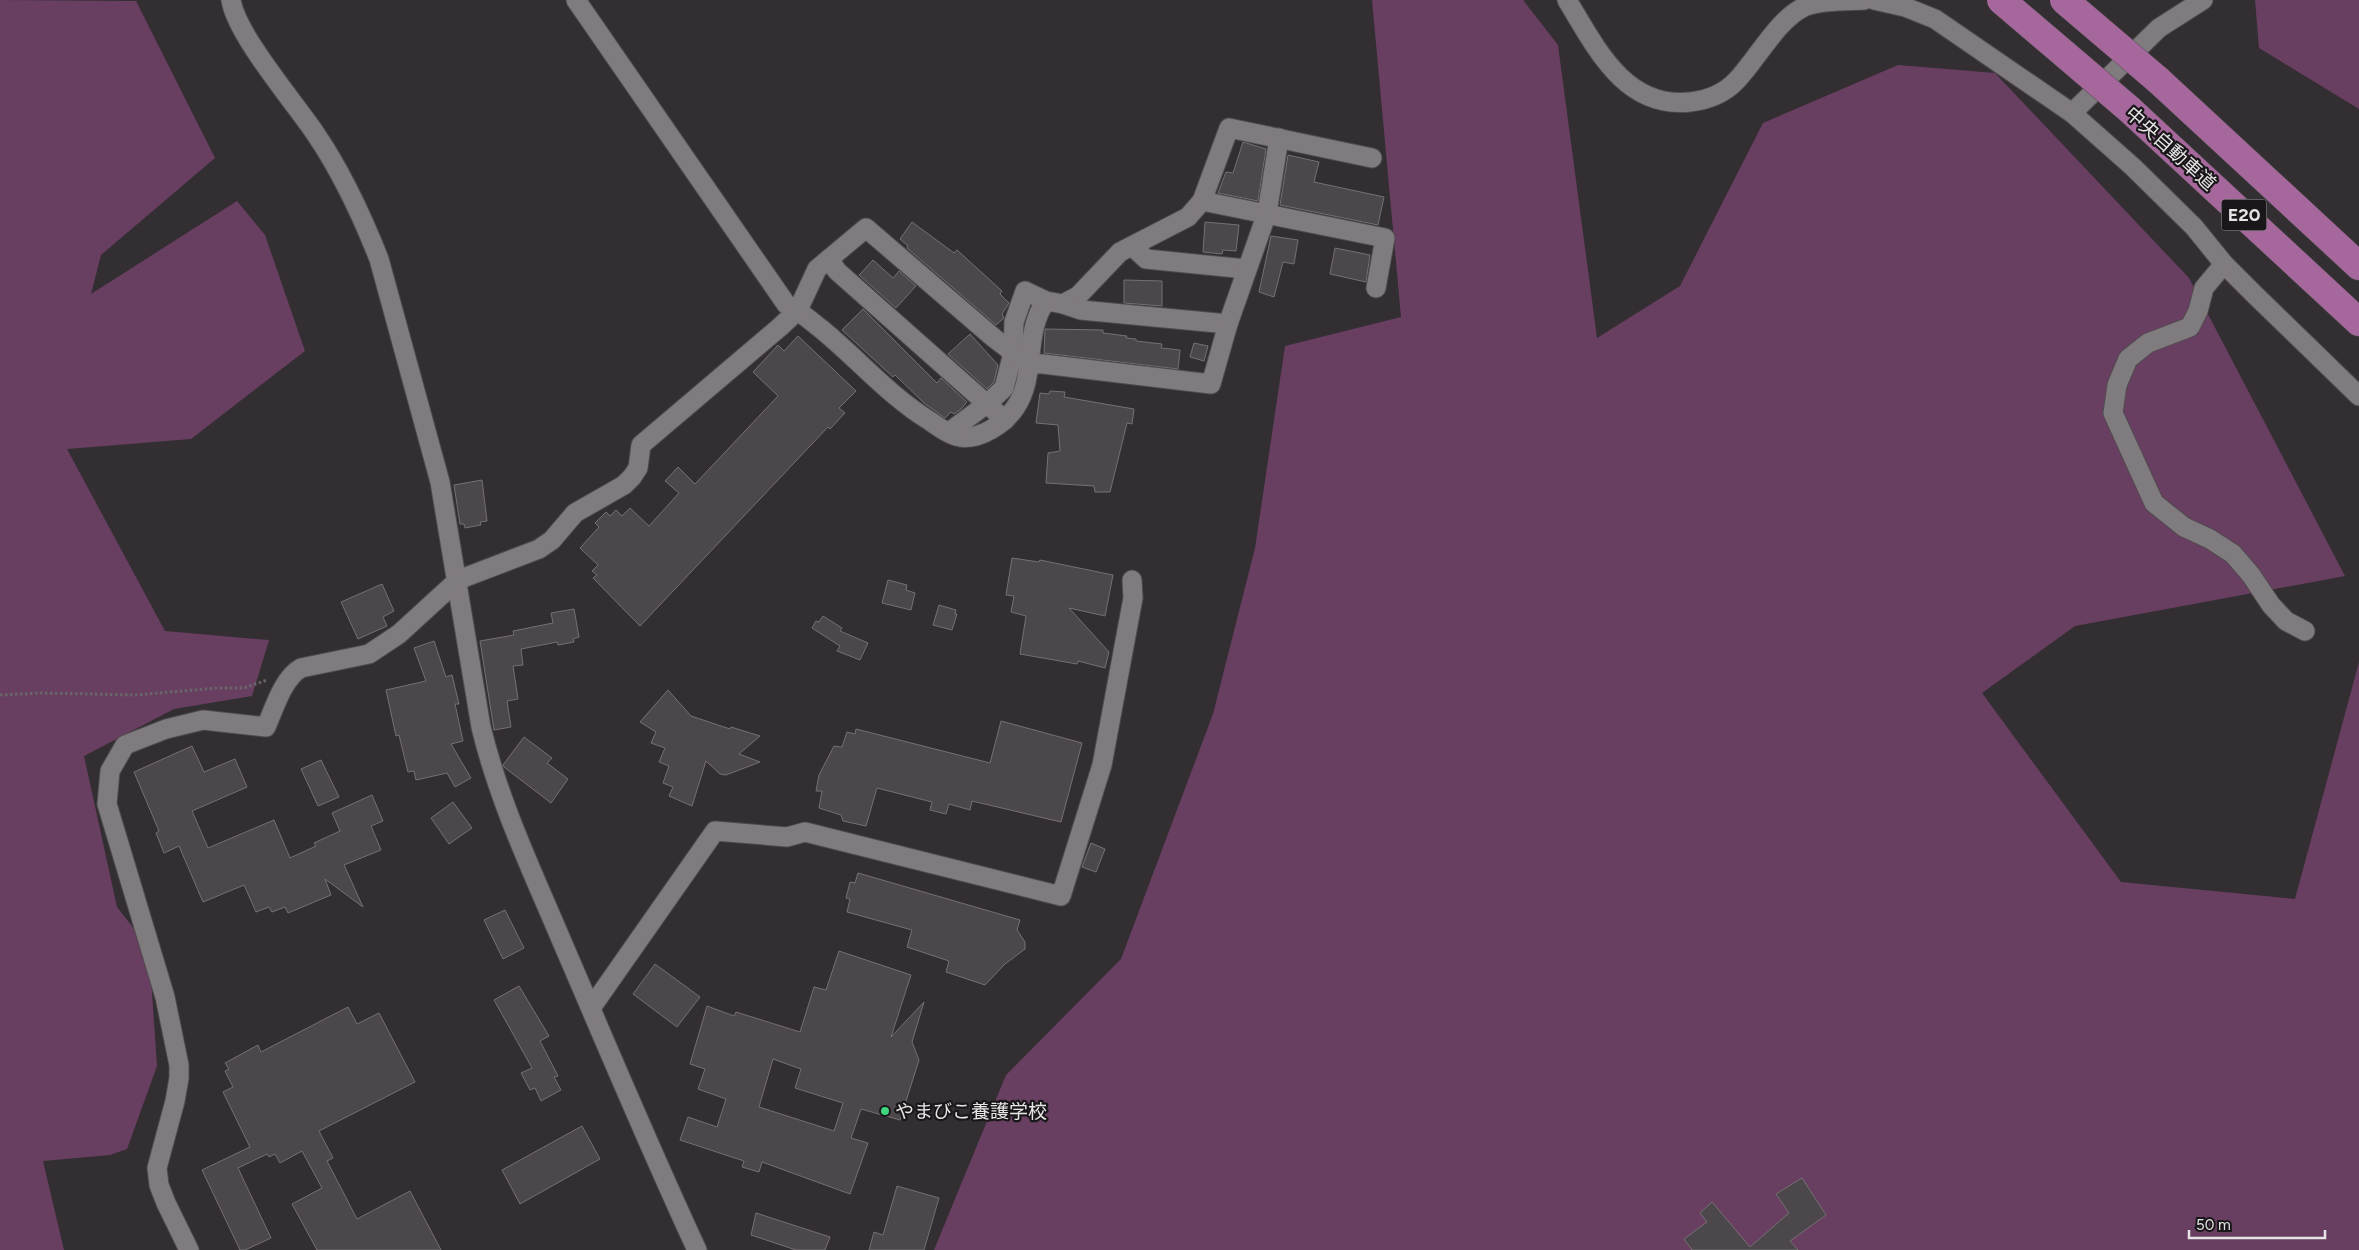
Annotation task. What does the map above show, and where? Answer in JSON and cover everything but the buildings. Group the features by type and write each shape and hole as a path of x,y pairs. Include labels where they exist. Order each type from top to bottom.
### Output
{"highway":[{"name":"中央自動車道","path":"2001,0 2129,109 2359,322"},
{"name":"E20","path":"2064,0 2158,80 2359,266"}],"street":[{"path":"231,0 242,28 252,44 316,134 335,166 379,259 440,482 458,580 481,727 489,761 500,794 633,1110 697,1250"},
{"path":"576,0 786,304 798,310 842,346 911,409 949,432 970,438 981,434 1005,420 1026,391 1020,359"},
{"path":"1567,0 1608,63 1623,82 1641,94 1677,104 1695,102 1726,91 1786,21 1805,7 1865,0"},
{"path":"1874,0 1905,6 1935,20 2072,113 2134,167 2194,227 2224,264 2359,396"},
{"path":"2072,113 2159,28 2203,0"},
{"path":"949,432 988,403 1004,388 1020,359 1038,312 1055,302 1078,296 1120,252 1188,217 1202,201 1229,128 1372,158"},
{"path":"189,1250 166,1203 159,1185 157,1168 175,1101 179,1078 178,1065 165,997 107,804 110,771 125,745 166,729 203,720 266,727 291,676 301,668 369,654 399,634 458,580 540,550 552,540 575,513 624,485 638,468 642,445 798,310 817,269 866,228 1020,359 1043,364 1211,384 1246,269 1267,213 1279,138"},
{"path":"1202,201 1385,238 1376,288"},
{"path":"1132,246 1146,259 1246,269"},
{"path":"829,259 844,277 1005,420"},
{"path":"2224,264 2204,288 2198,311 2190,327 2148,343 2128,359 2117,385 2114,413 2154,504 2184,527 2210,538 2233,554 2252,575 2271,605 2286,621 2306,631"},
{"path":"1055,302 1081,310 1228,324"},
{"path":"591,1008 715,831 787,837 805,832 1061,896 1102,765 1133,598 1132,580"}],"path":[{"path":"0,695 41,693 136,695 193,689 244,688 301,668"}],"shaded area":[{"path":"0,0 136,1 215,158 101,255 91,294 237,201 265,235 305,351 191,439 67,449 165,631 269,640 252,696 174,709 84,756 117,907 149,948 157,1066 127,1149 110,1155 43,1161 64,1250 0,1250"},
{"path":"1372,0 1523,0 1558,45 1597,338 1680,286 1763,123 1898,65 1995,73 2189,278 2345,576 2075,626 1982,693 2121,882 2295,899 2359,662 2359,1250 934,1250 1006,1075 1121,959 1213,714 1255,548 1285,346 1401,317"},
{"path":"2255,0 2359,0 2359,109 2259,48"}],"place":[{"name":"やまびこ養護学校","path":"885,1111"}]}
